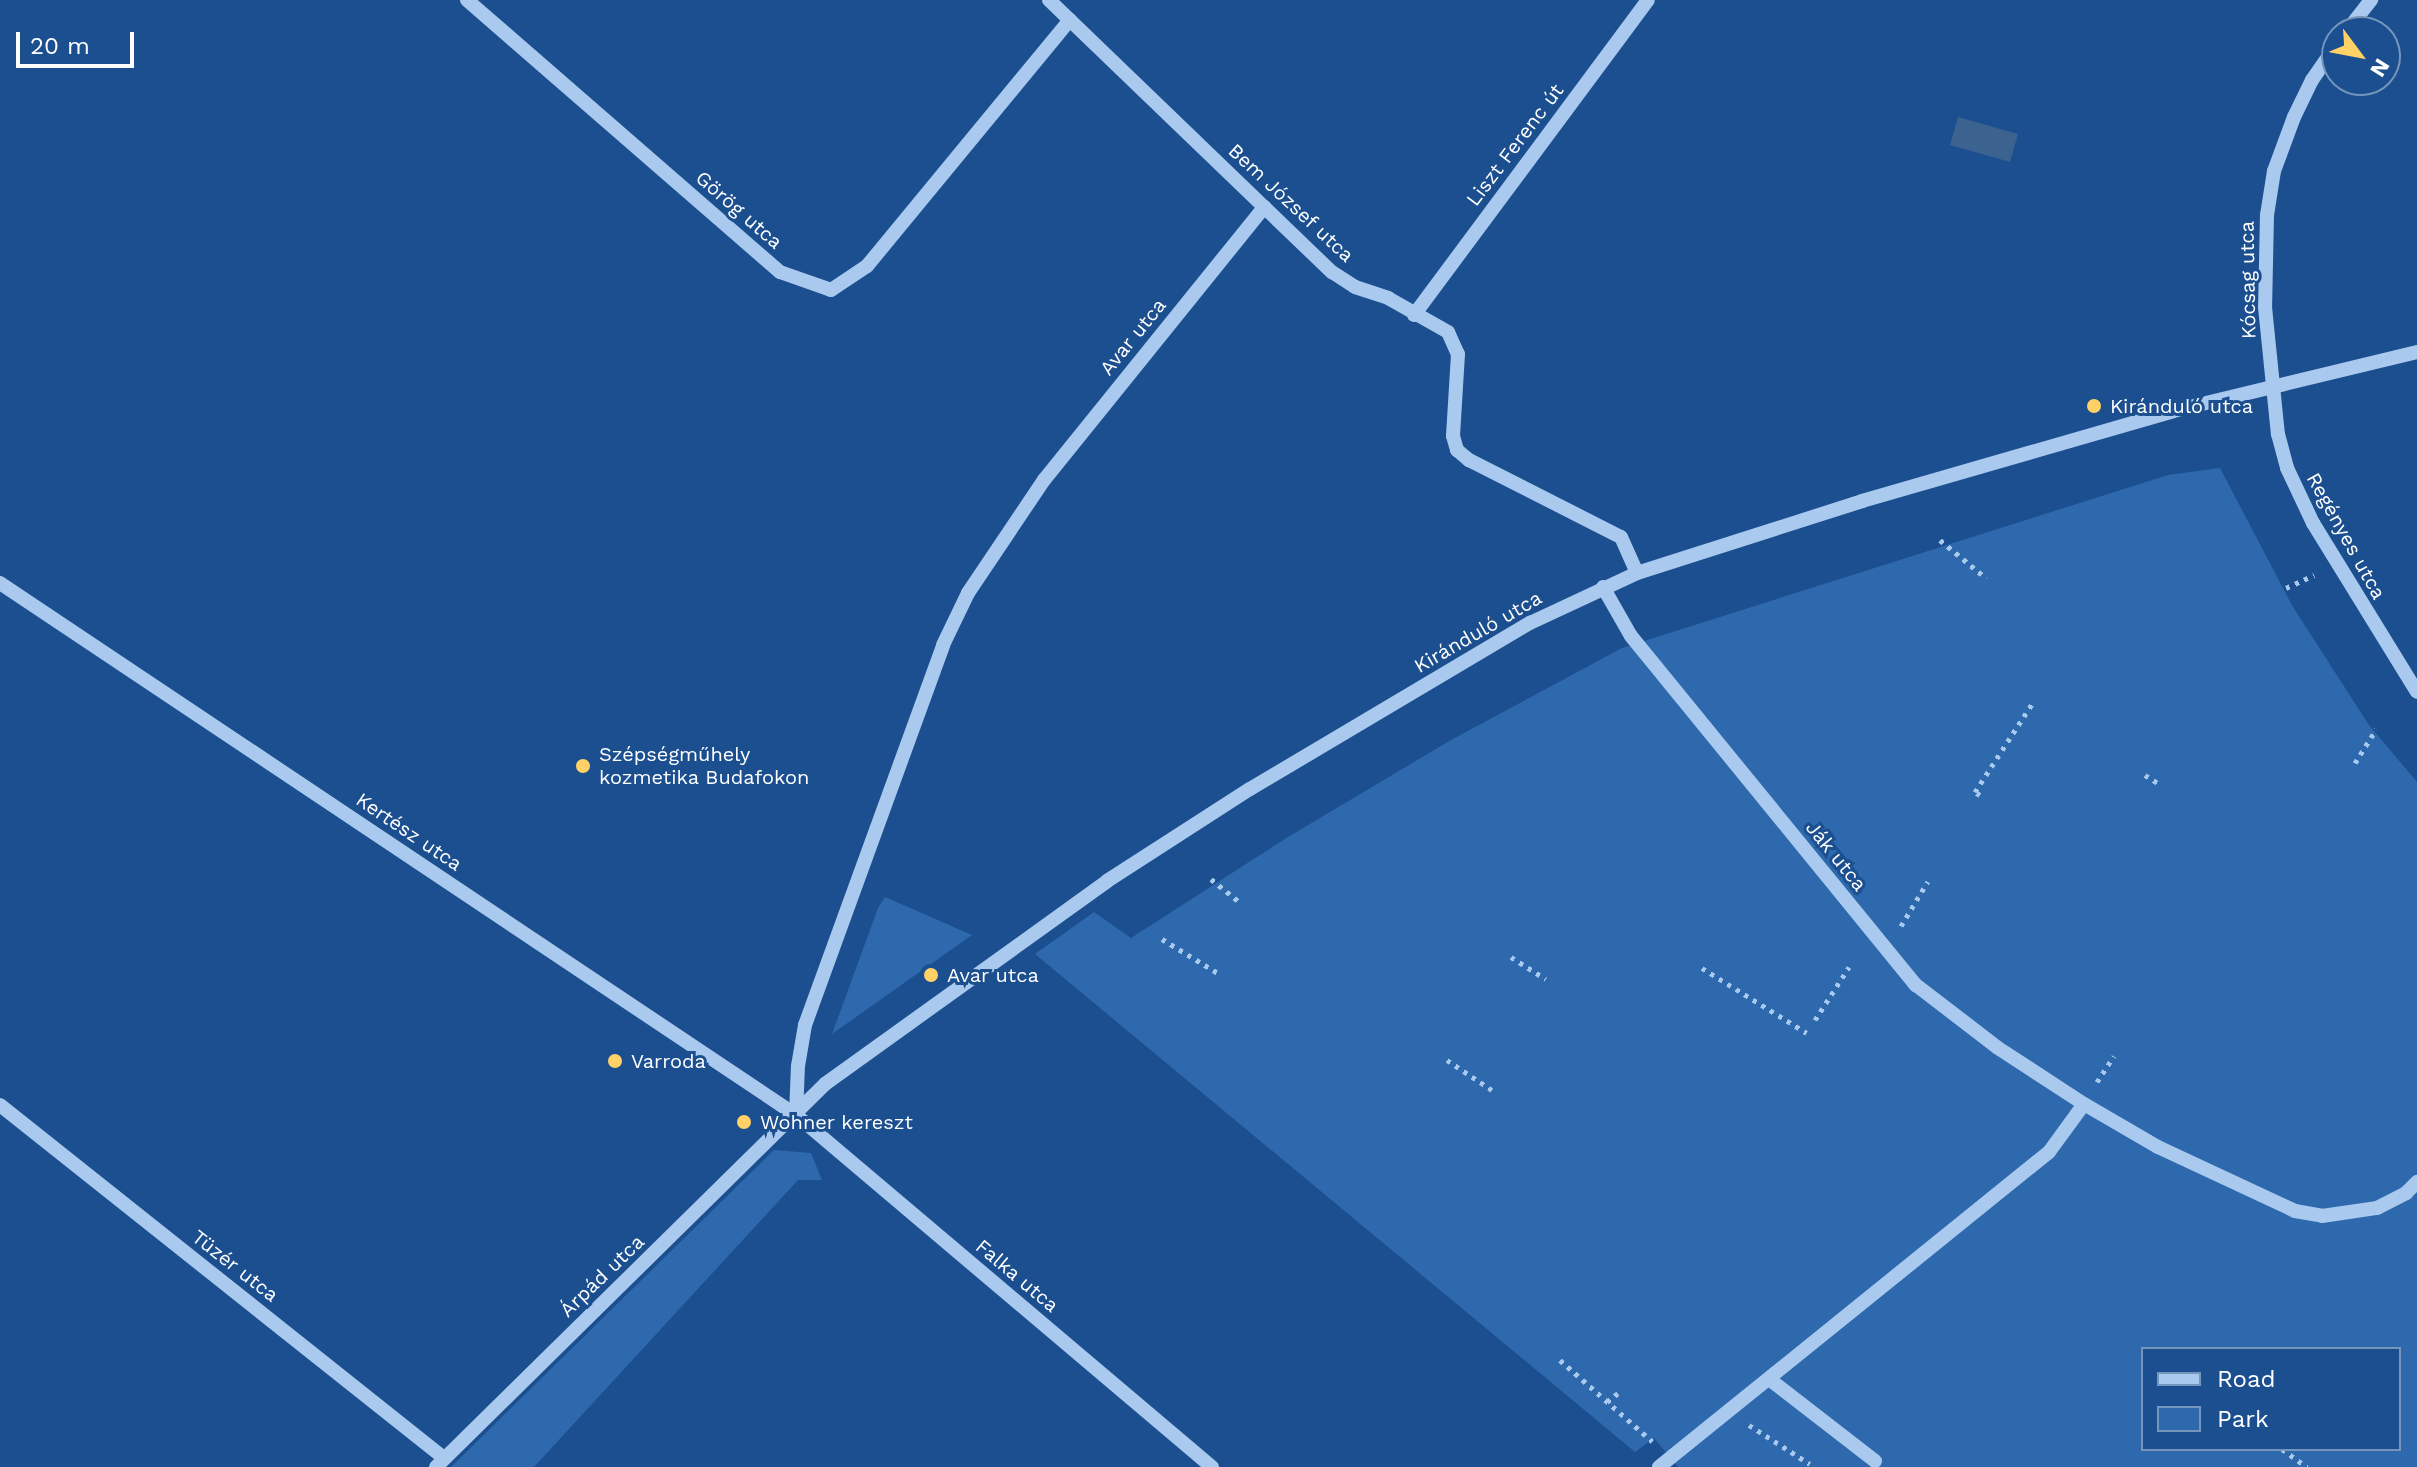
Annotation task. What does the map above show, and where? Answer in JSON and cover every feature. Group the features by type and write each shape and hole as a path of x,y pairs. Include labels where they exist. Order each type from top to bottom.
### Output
{"street":[{"name":"Bem József utca","path":"1049,0 1332,272 1448,332 1455,341 1458,354 1453,436 1457,450 1469,460 1621,537 1637,573"},
{"name":"Liszt Ferenc út","path":"1414,315 1648,0"},
{"path":"2358,16 2371,0"},
{"name":"Görög utca","path":"473,2 780,272 831,290 867,266 1070,20"},
{"name":"Kócsag utca","path":"2274,386 2265,307 2264,258 2274,171 2294,117 2321,67"},
{"name":"Avar utca","path":"796,1115 798,1066 805,1025 943,645 968,593 1044,480 1264,207"},
{"name":"Kiránduló utca","path":"796,1115 825,1084 1107,881 1250,789 1503,639 1603,587 1637,573 1862,501 2173,411 2417,352"},
{"name":"Regényes utca","path":"2274,386 2278,434 2287,468 2336,565 2417,692"},
{"name":"Kertész utca","path":"0,583 796,1115"},
{"name":"Ják utca","path":"1603,587 1631,636 1886,950 1916,985 1953,1015 2084,1104 2158,1147 2295,1211 2322,1216 2377,1208 2406,1193 2417,1182"},
{"path":"1665,1462 2049,1152 2084,1104"},
{"name":"Tüzér utca","path":"0,1105 440,1462"},
{"name":"Árpád utca","path":"440,1462 796,1115"},
{"name":"Falka utca","path":"796,1115 1212,1467"},
{"path":"1769,1379 1875,1461"}],"path":[{"path":"1940,540 1986,578"},
{"path":"1980,795 1975,792 2032,704"},
{"path":"2355,763 2376,729"},
{"path":"2145,775 2161,785"},
{"path":"1211,879 1238,901"},
{"path":"1886,950 1928,881"},
{"path":"1162,939 1218,973"},
{"path":"1511,957 1546,979"},
{"path":"1815,1020 1849,967"},
{"path":"1702,968 1807,1033"},
{"path":"1447,1060 1492,1090"},
{"path":"1560,1360 1607,1402 1665,1462"},
{"path":"1607,1402 1618,1393"},
{"path":"1728,1412 1810,1464"},
{"path":"2285,1451 2307,1467"}],"green space":[{"path":"2220,468 2293,607 2369,725 2417,782 2417,1467 1678,1467 1654,1438 1635,1452 1035,954 1094,912 1131,938 1288,837 1451,740 1622,648 2168,475"},
{"path":"885,897 972,935 832,1034 878,908"},
{"path":"774,1150 811,1153 822,1180 798,1180 534,1467 451,1467"}],"shaded area":[{"path":"1958,117 2018,134 2010,162 1950,145"}],"place":[{"name":"Kiránduló utca","path":"2094,406"},
{"name":"Szépségműhely kozmetika Budafokon","path":"583,766"},
{"name":"Avar utca","path":"931,975"},
{"name":"Varroda","path":"615,1061"},
{"name":"Wohner kereszt","path":"744,1122"}]}
